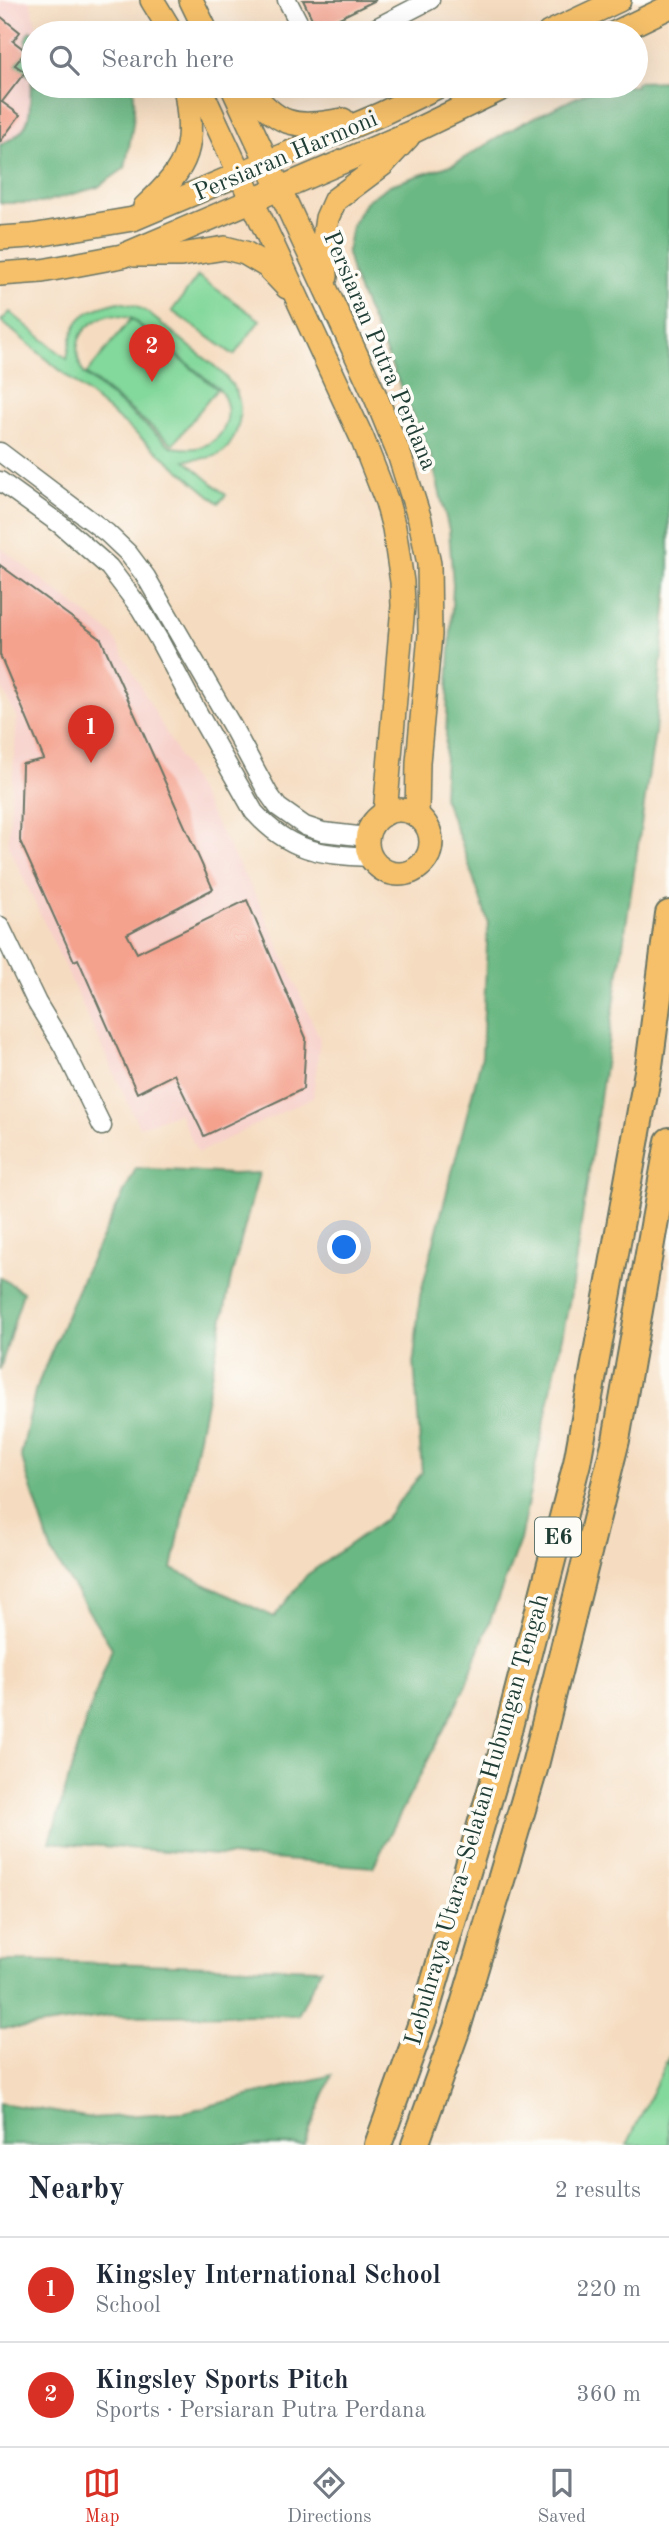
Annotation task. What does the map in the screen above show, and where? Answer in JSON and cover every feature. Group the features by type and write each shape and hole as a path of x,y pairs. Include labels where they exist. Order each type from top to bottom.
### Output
{"highway":[{"name":"Lebuhraya Utara–Selatan Hubungan Tengah","path":"378,2145 424,2017 502,1754 577,1462 649,1066 669,914"},
{"name":"Lebuhraya Utara–Selatan Hubungan Tengah","path":"415,2145 457,2028 534,1769 616,1440 669,1141"}],"main road":[{"path":"152,0 165,21"},
{"path":"191,0 201,21"},
{"path":"575,21 619,0"},
{"path":"640,21 669,7"},
{"path":"0,238 31,236 133,219 169,185 184,161 190,144 187,98"},
{"name":"Persiaran Putra Perdana","path":"205,98 362,438 387,502 394,528 403,606 385,814"},
{"name":"Persiaran Putra Perdana","path":"238,98 399,454 420,520 429,564 430,635 418,762 417,816"},
{"path":"257,98 285,121 304,126 381,114"},
{"name":"Persiaran Harmoni","path":"133,219 414,98"},
{"name":"Persiaran Harmoni","path":"122,256 412,132 482,98"},
{"path":"328,293 324,239 327,218 335,200 383,164 412,132"},
{"path":"0,275 42,271 122,256 181,255 225,248 245,253 267,266 297,297"},
{"path":"401,811 417,816 429,833 430,844 422,864 414,870 398,874 382,869 369,847 371,827 385,814 401,811"}],"street":[{"path":"287,0 298,21"},
{"path":"389,21 430,0"},
{"path":"0,452 107,533 128,553 146,577 278,807 305,826 369,847"},
{"path":"0,481 61,525 109,567 140,608 254,811 270,830 310,851 336,856 369,847"},
{"path":"0,926 102,1126"}],"shaded area":[{"path":"0,0 30,0 35,21 21,21 21,98 52,99 0,163"},
{"path":"0,547 112,634 260,904 320,1039 313,1097 198,1153 179,1113 139,1127 8,845 17,718 0,685"}],"green space":[{"path":"21,57 21,70 15,65"},
{"path":"669,81 669,573 655,732 570,1298 520,1540 464,1690 373,1867 50,1842 86,1720 112,1648 52,1553 21,1456 35,1391 84,1274 136,1168 259,1173 231,1278 172,1569 274,1617 307,1575 385,1519 422,1473 414,1360 420,1296 482,1056 488,922 443,797 453,585 449,530 431,457 353,277 347,252 352,226 366,201 390,185 454,164 521,124 575,98 648,98 648,82"},
{"path":"31,98 134,98 134,117 125,168 98,187 41,203 0,203 0,145 26,125"},
{"path":"198,276 260,320 234,355 172,311"},
{"path":"119,302 136,306 148,313 215,366 232,384 240,405 240,418 232,441 216,456 185,460 226,495 219,503 1,321 10,312 67,359 75,326 86,314","holes":["110,315 131,318 219,389 227,406 226,422 223,430 210,443 194,448 172,447 84,374 78,345 85,330"]},
{"path":"131,319 217,389 173,444 86,374"},
{"path":"0,1277 23,1292 0,1370"},
{"path":"0,1961 321,1969 298,2015 109,2016 22,2028 0,2028"},
{"path":"669,2056 669,2145 627,2145"},
{"path":"332,2075 304,2145 0,2145 0,2103 92,2118 185,2112"}],"building":[{"path":"303,0 376,0 333,21 313,21"},
{"path":"0,16 20,32 13,41 21,47 21,57 15,65 21,69 21,77 2,102 20,115 0,142"},
{"path":"0,565 101,639 213,889 127,934 137,953 247,900 306,1038 303,1089 204,1136 174,1074 137,1093 78,959 74,961 20,841 22,764 44,759 0,655"}],"place":[{"name":"Kingsley Sports Pitch","path":"152,382"},
{"name":"Kingsley International School","path":"91,763"}]}
